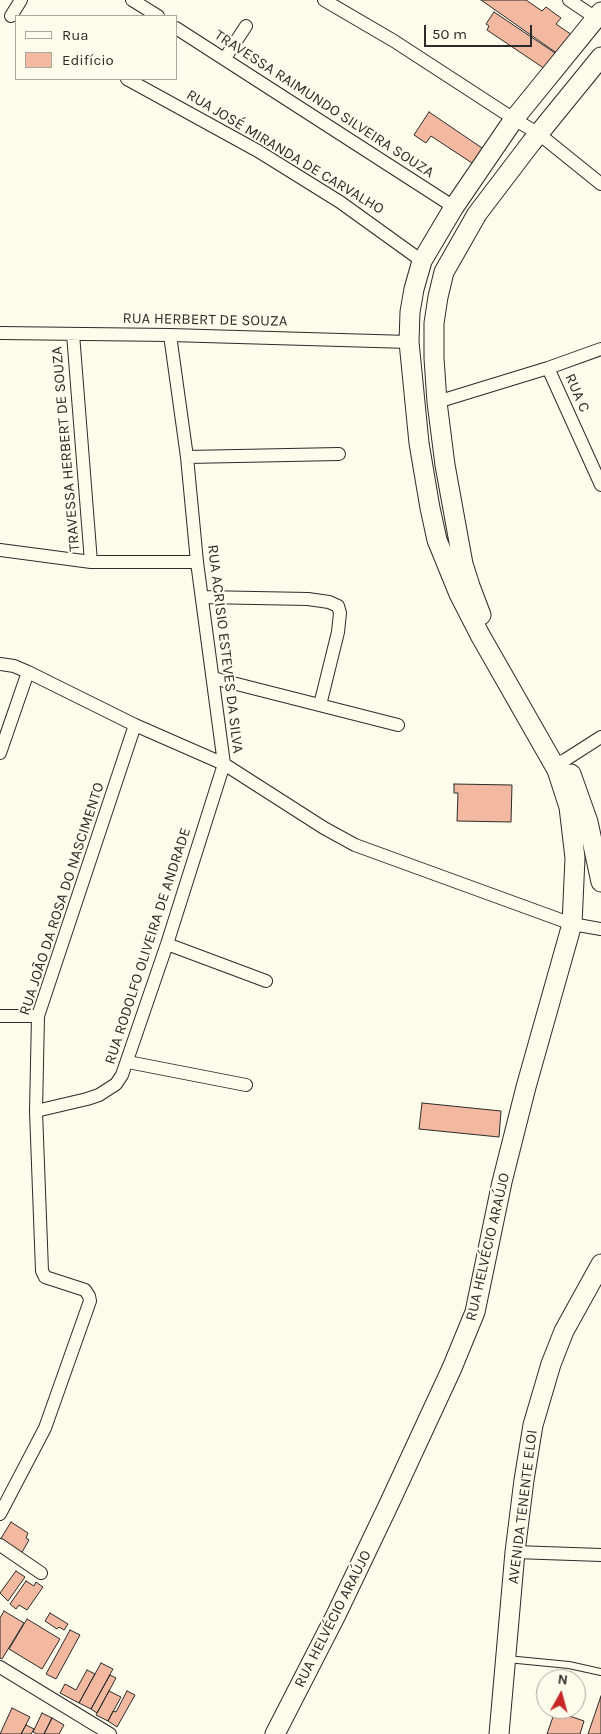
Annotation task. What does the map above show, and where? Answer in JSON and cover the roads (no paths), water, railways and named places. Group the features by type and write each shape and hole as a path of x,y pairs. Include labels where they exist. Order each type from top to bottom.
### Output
{"street":[{"path":"9,15 21,0"},
{"path":"134,0 156,15"},
{"path":"324,0 394,41 538,134 601,184"},
{"path":"560,763 480,635 459,594 437,540 419,443 409,342 413,297 422,261 454,207 514,119 599,15 569,0"},
{"path":"224,58 246,26"},
{"name":"TRAVESSA RAIMUNDO SILVEIRA SOUZA","path":"178,29 454,207"},
{"path":"601,57 538,134 477,214 444,272 434,323 436,402 456,532 470,586 497,648 560,763 587,822 601,882"},
{"name":"RUA JOSÉ MIRANDA DE CARVALHO","path":"129,80 258,151 384,231 422,261"},
{"name":"RUA HERBERT DE SOUZA","path":"0,334 170,335 409,342"},
{"name":"TRAVESSA HERBERT DE SOUZA","path":"73,334 91,562"},
{"name":"RUA ACRISIO ESTEVES DA SILVA","path":"170,335 197,562 224,764 355,846 572,924 601,929"},
{"path":"436,402 548,368 601,349"},
{"name":"RUA C","path":"548,368 601,485"},
{"path":"186,457 339,454"},
{"path":"0,550 91,562 197,562"},
{"path":"202,598 308,600 329,602 338,606 340,612 338,632 320,705"},
{"path":"0,664 28,672 135,725 224,764"},
{"path":"0,753 28,672"},
{"path":"213,678 398,725"},
{"name":"RUA JOÃO DA ROSA DO NASCIMENTO","path":"0,1514 45,1428 90,1301 85,1290 45,1277 42,1273 36,1111 38,1016 135,725"},
{"path":"560,763 601,737"},
{"name":"RUA HELVÉCIO ARAÚJO","path":"275,1734 390,1504 452,1368 475,1312 504,1173 572,924 575,858 587,822 563,785 560,763"},
{"name":"RUA RODOLFO OLIVEIRA DE ANDRADE","path":"36,1111 87,1100 109,1090 122,1075 167,944 224,764"},
{"path":"574,894 601,891"},
{"path":"167,944 266,981"},
{"path":"0,1016 38,1016"},
{"path":"128,1062 246,1086"},
{"name":"AVENIDA TENENTE ELOI","path":"499,1734 515,1552 533,1425 551,1364 564,1331 601,1264"},
{"path":"0,1546 41,1573"},
{"path":"515,1552 601,1555"},
{"path":"0,1668 110,1734"}],"lane":[{"path":"506,1658 569,1665 601,1672"}]}
